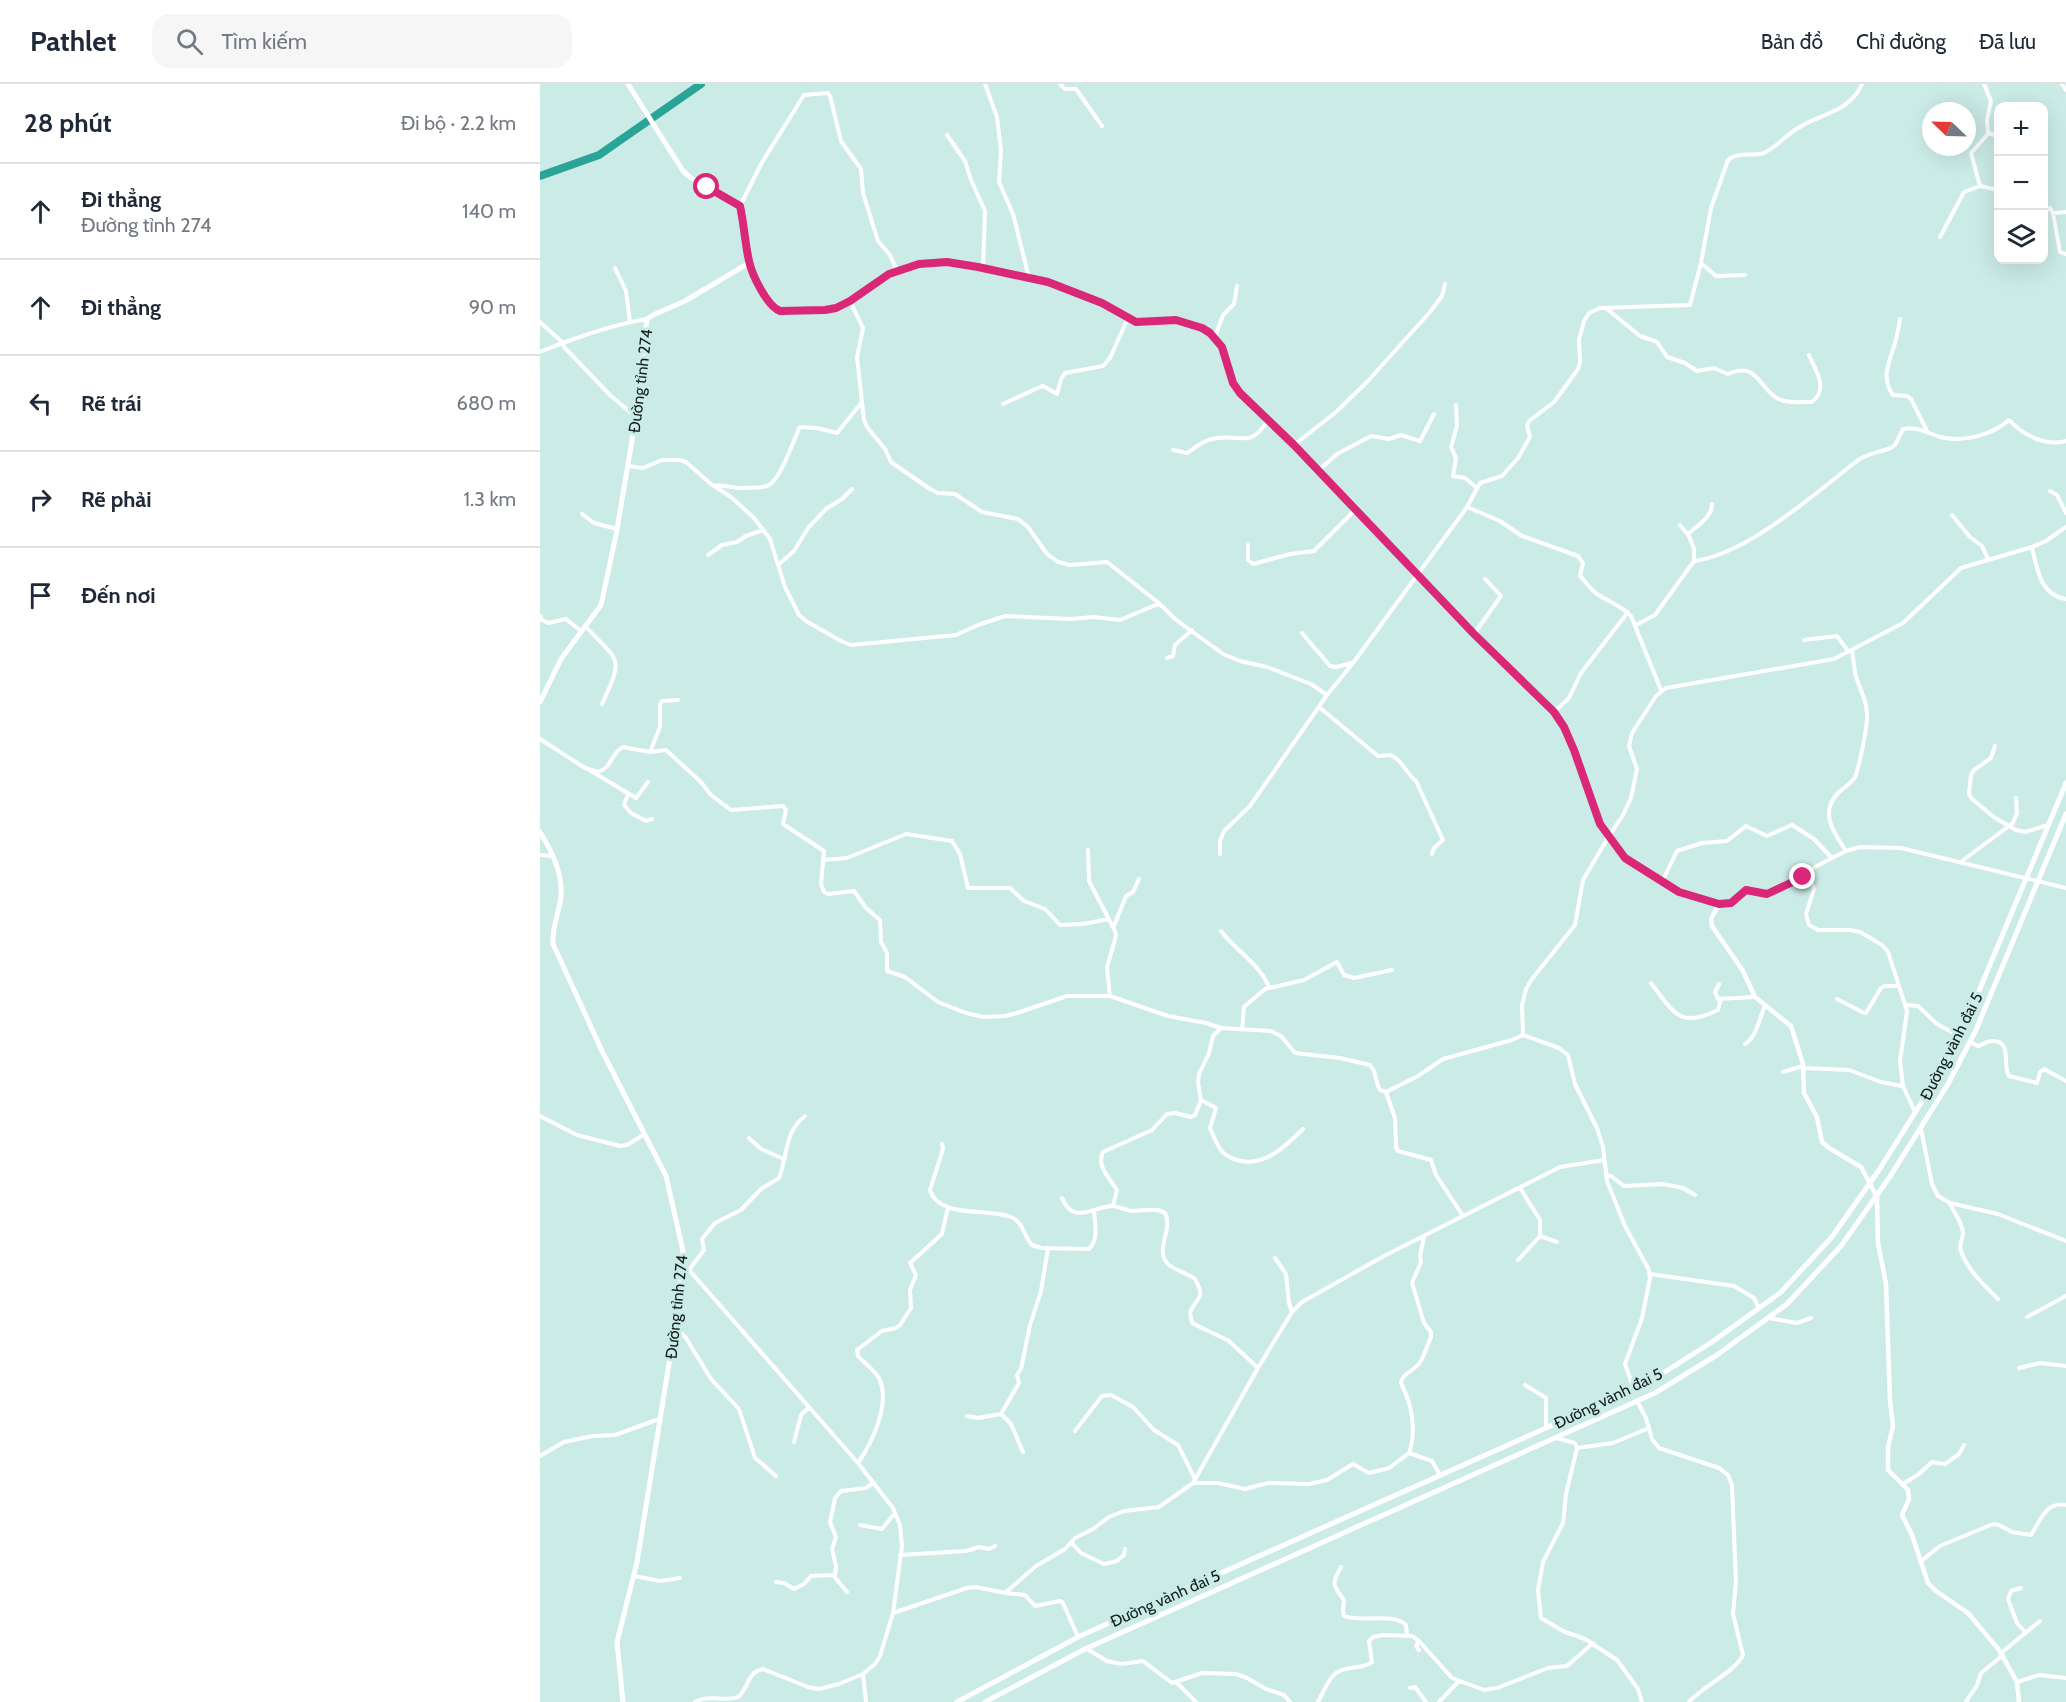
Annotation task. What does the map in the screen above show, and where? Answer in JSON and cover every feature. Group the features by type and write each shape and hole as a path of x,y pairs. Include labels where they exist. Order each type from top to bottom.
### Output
{"main road":[{"path":"628,84 683,171 740,206 749,263"},
{"name":"Đường tỉnh 274","path":"540,702 561,659 601,605 628,466 648,319 685,301 749,263"},
{"name":"Đường vành đai 5","path":"957,1702 1078,1637 1649,1382 1712,1342 1780,1293 1831,1238 1938,1076 1959,1036 2066,783"},
{"name":"Đường vành đai 5","path":"985,1702 1087,1648 1655,1394 1717,1355 1787,1304 1841,1246 1948,1084 1970,1042 2038,881 2064,826 2066,814"},
{"name":"Đường tỉnh 274","path":"540,832 554,856 561,894 553,927 554,944 602,1051 668,1182 686,1269 634,1576 617,1642 623,1702"}],"street":[{"path":"985,84 997,117 1001,151 999,182 1013,214 1029,279"},
{"path":"1060,84 1065,89 1076,89 1102,126"},
{"path":"1220,854 1220,840 1224,831 1250,806 1319,706 1467,507 1482,481 1501,477 1518,458 1530,437 1527,426 1529,421 1554,402 1578,369 1581,362 1579,340 1586,317 1596,308 1688,306 1691,303 1701,264 1710,212 1728,160 1736,156 1760,153 1770,149 1797,128 1842,108 1862,84"},
{"path":"1980,186 1971,153 1988,133 1987,123 1991,101 1984,84"},
{"path":"2062,84 2066,90"},
{"path":"740,206 761,164 804,95 828,93 841,141 861,169 863,193 878,241 890,255 897,271"},
{"path":"1988,133 1994,135"},
{"path":"947,135 965,161 972,185 985,211 983,268"},
{"path":"1940,237 1964,192 1980,186 1994,189"},
{"path":"2045,210 2050,208 2053,213 2060,252 2066,254"},
{"path":"2053,213 2066,212"},
{"path":"749,263 769,303 774,309 780,311 825,310 850,301 879,280 897,271 932,262 947,262 1048,282 1102,303 1128,318 1141,322 1185,322 1202,328 1215,337 1222,347 1236,388 1294,445 1474,634 1554,712 1564,727 1599,820 1625,858 1683,894 1719,904 1731,903 1746,890 1767,894 1803,877 1832,858 1860,847 1892,847 2066,888"},
{"path":"1701,264 1716,276 1744,275"},
{"path":"615,268 626,291 630,322"},
{"path":"1294,445 1336,412 1367,382 1430,312 1442,296 1445,284"},
{"path":"1215,337 1223,315 1234,304 1237,286"},
{"path":"850,301 863,328 857,357 865,424 885,449 891,462 934,491 955,494 982,512 1012,518 1023,523 1047,554 1058,562 1070,565 1107,562 1123,577 1155,599 1175,619 1218,651 1228,657 1267,667 1311,684 1327,695"},
{"path":"1606,308 1641,336 1656,342 1669,359 1684,363 1697,371 1714,368 1728,374 1739,370 1749,371 1774,397 1780,399 1812,402 1819,397 1820,381 1809,355"},
{"path":"1003,404 1043,386 1057,394 1065,373 1104,366 1128,318"},
{"path":"540,352 630,322 648,319"},
{"path":"1900,319 1887,366 1888,385 1893,395 1907,396 1911,399 1928,432"},
{"path":"540,322 563,343 564,347 610,396 636,417"},
{"path":"714,486 730,489 769,485 788,454 800,427 837,433 863,401"},
{"path":"1456,405 1457,426 1451,447 1456,458 1453,476 1465,478 1477,488"},
{"path":"1318,471 1337,454 1371,436 1389,439 1401,435 1420,441 1434,414"},
{"path":"1173,450 1186,453 1216,438 1252,438 1261,432 1268,419"},
{"path":"1694,561 1738,547 1772,526 1858,459 1895,445 1903,429 1911,428 1943,438 1969,437 1996,430 2009,420 2021,432 2049,443 2066,441"},
{"path":"628,466 643,468 662,460 687,462 714,486 735,500 771,541 790,602 802,619 851,645 956,635 1005,616 1071,619 1094,617 1120,620 1152,605 1160,605"},
{"path":"778,565 794,551 805,532 826,509 842,499 852,489"},
{"path":"2050,491 2057,495 2066,513"},
{"path":"1688,534 1710,513 1713,508 1712,504"},
{"path":"1467,507 1500,521 1522,536 1578,556 1583,563 1580,576 1589,587 1598,595 1628,612 1636,625 1661,690"},
{"path":"1248,545 1248,560 1253,564 1314,551 1355,510"},
{"path":"582,514 594,523 617,529"},
{"path":"1952,515 1970,537 1982,546 1988,559"},
{"path":"1636,625 1655,615 1694,561 1694,549 1688,534 1680,525"},
{"path":"1523,1035 1522,1005 1526,989 1575,925 1579,914 1583,880 1628,807 1637,775 1636,764 1629,746 1632,733 1661,690 1829,660 1908,620 1961,568 2032,547 2053,537 2066,527"},
{"path":"708,555 722,545 737,542 763,530"},
{"path":"2032,547 2042,584 2053,594 2066,599"},
{"path":"1474,634 1501,596 1485,579"},
{"path":"1554,712 1571,695 1581,673 1628,612"},
{"path":"540,616 548,623 566,619 583,629 612,655 617,664 615,674 602,704"},
{"path":"1167,658 1173,656 1175,645 1191,630"},
{"path":"1302,633 1330,666 1353,663"},
{"path":"1804,640 1837,636 1850,651 1867,711 1867,724 1856,773 1831,802 1828,818 1833,832 1846,851"},
{"path":"650,752 660,727 662,701 678,700"},
{"path":"1319,706 1378,756 1389,755 1398,759 1410,777 1416,781 1443,840 1434,848 1432,854"},
{"path":"540,739 633,798 638,797 648,782"},
{"path":"1995,746 1991,758 1974,770 1971,775 1969,794 1972,799 2009,826 2025,832 2049,824"},
{"path":"585,768 598,772 604,770 616,752 623,747 650,752 663,750 669,752 701,782 711,795 731,810 783,806 786,810 783,824 824,851 821,884 824,892 828,894 854,891 866,908 880,920 881,942 887,953 887,971 902,976 938,1002 975,1016 994,1017 1017,1013 1067,996 1110,996 1161,1015 1221,1028 1266,1030 1276,1033 1292,1051 1298,1054 1367,1063 1373,1068 1377,1086 1386,1092 1418,1076 1443,1059 1523,1035 1559,1048 1568,1055 1575,1084 1597,1128 1606,1174 1627,1232 1650,1274 1641,1323 1625,1364 1634,1389"},
{"path":"628,794 624,804 628,812 646,821 652,819"},
{"path":"1961,862 2013,823 2017,813 2016,798"},
{"path":"1662,882 1677,851 1702,843 1728,841 1746,826 1767,836 1792,825 1814,839 1832,858"},
{"path":"824,860 847,858 906,834 943,838 952,841 960,854 968,888 1010,888 1024,901 1045,909 1060,925 1083,924 1108,919"},
{"path":"1088,850 1089,881 1116,936 1107,967 1110,996"},
{"path":"540,855 554,856"},
{"path":"1803,877 1812,884 1814,889 1806,914 1809,925 1818,930 1855,931 1882,945 1888,952 1906,1005 1907,1018 1899,1055 1903,1086 1915,1112"},
{"path":"1113,927 1126,896 1132,892 1139,879"},
{"path":"1719,904 1711,922 1743,971 1755,998 1791,1026 1804,1067 1804,1093 1817,1117 1822,1142 1861,1167 1876,1196 1878,1243 1886,1284 1890,1401 1893,1422 1888,1447 1888,1467 1890,1472 1904,1484 1909,1495 1902,1515 1912,1535 1924,1577 1931,1587 1968,1613 2002,1654 2017,1682 2019,1702"},
{"path":"1221,931 1234,947 1255,965 1269,987"},
{"path":"1242,1030 1244,1007 1269,987 1304,980 1337,962 1344,975 1351,978 1392,970"},
{"path":"1651,983 1673,1010 1688,1020 1705,1017 1718,1010 1721,999"},
{"path":"1719,984 1714,992 1718,999 1755,998"},
{"path":"1837,999 1866,1013 1881,988 1899,986"},
{"path":"1906,1005 1918,1006 1937,1024 1959,1036"},
{"path":"1745,1044 1754,1034 1765,1006"},
{"path":"1113,1206 1117,1190 1103,1171 1101,1160 1103,1152 1128,1139 1148,1133 1167,1114 1193,1116 1201,1100 1199,1074 1209,1053 1213,1036 1221,1028"},
{"path":"1970,1042 1978,1046 1993,1041 2001,1044 2005,1051 2006,1072 2009,1076 2037,1083 2040,1072 2044,1069 2066,1081"},
{"path":"1783,1072 1804,1067 1849,1070 1881,1082 1903,1086"},
{"path":"1386,1092 1395,1118 1396,1147 1398,1150 1431,1161 1436,1175 1463,1216"},
{"path":"1201,1100 1216,1108 1210,1128 1221,1150 1233,1159 1246,1163 1263,1160 1272,1155 1303,1129"},
{"path":"540,1116 577,1135 620,1146 627,1145 645,1134"},
{"path":"695,1702 705,1699 727,1702 739,1696 750,1677 758,1670 768,1670 808,1687 819,1689 834,1686 863,1674 878,1660 893,1613 902,1535 896,1512 858,1463 686,1269 704,1250 703,1236 715,1223 741,1210 761,1189 777,1181 781,1175 790,1134 796,1123 805,1116"},
{"path":"1920,1128 1932,1184 1938,1196 1950,1203 1998,1214 2066,1241"},
{"path":"749,1138 760,1149 784,1159"},
{"path":"942,1144 943,1149 930,1190 932,1195 948,1207 971,1213 1010,1216 1019,1221 1032,1245 1048,1248 1089,1249 1095,1242 1094,1210"},
{"path":"1005,1593 1036,1566 1065,1549 1075,1538 1116,1513 1159,1507 1194,1481 1292,1312 1307,1298 1566,1165 1604,1160"},
{"path":"1606,1174 1624,1186 1663,1184 1683,1188 1695,1195"},
{"path":"1518,1260 1540,1236 1540,1220 1520,1188"},
{"path":"1062,1198 1065,1204 1074,1211 1084,1213 1113,1206 1131,1211 1157,1210 1166,1213 1168,1221 1162,1250 1165,1261 1175,1269 1196,1279 1202,1293 1190,1312 1192,1323 1229,1341 1258,1368"},
{"path":"1950,1203 1963,1233 1959,1248 1979,1280 1998,1299"},
{"path":"858,1463 871,1443 882,1408 880,1381 870,1366 858,1356 857,1350 882,1331 898,1327 910,1311 912,1305 910,1290 916,1275 910,1263 942,1234 948,1207"},
{"path":"1194,1481 1245,1489 1268,1483 1309,1484 1327,1480 1353,1464 1369,1473 1389,1468 1409,1453 1413,1427 1410,1406 1401,1383 1403,1377 1422,1359 1431,1337 1431,1332 1424,1323 1412,1282 1422,1262 1420,1256 1424,1236"},
{"path":"1540,1236 1557,1242"},
{"path":"967,1416 978,1418 1001,1414 1019,1383 1017,1375 1021,1370 1030,1325 1041,1291 1048,1248"},
{"path":"1275,1258 1286,1274 1292,1312"},
{"path":"1650,1274 1734,1286 1754,1298 1759,1308"},
{"path":"2026,1317 2066,1296"},
{"path":"1768,1317 1797,1323 1811,1318"},
{"path":"675,1327 686,1338 711,1379 739,1409 755,1458 776,1476"},
{"path":"2019,1368 2040,1363 2066,1366"},
{"path":"1525,1385 1546,1398 1546,1428"},
{"path":"1075,1431 1102,1396 1111,1395 1133,1407 1154,1430 1178,1444 1194,1481"},
{"path":"1637,1401 1652,1439 1659,1448 1719,1468 1728,1475 1732,1485 1736,1577 1733,1614 1743,1655 1737,1664 1689,1702"},
{"path":"794,1442 801,1415 809,1407"},
{"path":"1001,1414 1011,1424 1023,1452"},
{"path":"540,1456 564,1442 593,1436 615,1435 660,1418"},
{"path":"1577,1448 1613,1443 1649,1428"},
{"path":"1556,1438 1575,1443 1577,1448 1566,1494 1563,1523 1545,1557 1538,1593 1542,1619 1563,1631 1593,1643 1620,1663 1638,1689 1642,1702"},
{"path":"1904,1484 1932,1462 1945,1464 1959,1454 1964,1445"},
{"path":"1409,1453 1432,1461 1440,1475"},
{"path":"847,1592 835,1576 836,1566 832,1550 836,1537 830,1522 835,1498 841,1491 866,1488 873,1483"},
{"path":"1919,1562 1940,1546 1993,1524 2012,1532 2031,1535 2046,1511 2058,1504 2066,1505"},
{"path":"860,1525 882,1529 896,1512"},
{"path":"1071,1542 1081,1553 1104,1564 1117,1561 1124,1555 1125,1549"},
{"path":"900,1555 966,1551 979,1547 990,1549 995,1546"},
{"path":"1341,1567 1334,1587 1344,1600 1344,1616 1402,1621 1406,1625 1407,1635"},
{"path":"634,1576 660,1581 680,1578"},
{"path":"776,1582 794,1588 804,1584 811,1576 835,1576"},
{"path":"893,1613 971,1587 1028,1596 1035,1606 1060,1601 1078,1637"},
{"path":"2021,1588 2011,1591 2008,1599 2012,1614 2026,1633"},
{"path":"1966,1702 1981,1673 2040,1621"},
{"path":"1318,1702 1335,1673 1346,1668 1365,1666 1372,1662 1370,1639 1383,1635 1397,1637 1407,1635 1419,1641 1449,1675 1484,1690 1497,1688 1548,1668 1567,1666 1593,1643"},
{"path":"1419,1641 1416,1646 1419,1650"},
{"path":"1087,1648 1107,1661 1121,1664 1143,1661 1169,1683 1177,1683 1203,1673 1236,1674 1284,1695 1290,1702"},
{"path":"863,1674 866,1702"},
{"path":"2017,1682 2038,1676 2066,1678"},
{"path":"1439,1702 1459,1681"},
{"path":"1177,1683 1196,1702"},
{"path":"1410,1688 1415,1687 1426,1702"}],"waterway":[{"path":"540,176 599,155 701,84"}],"route":[{"path":"707,187 740,206 749,263 765,297 774,309 780,311 830,310 850,301 889,274 919,264 947,262 1048,282 1108,305 1136,322 1176,320 1194,324 1210,333 1222,347 1233,383 1240,393 1294,445 1474,634 1554,712 1564,727 1574,750 1600,824 1625,858 1679,892 1719,904 1731,903 1746,890 1764,895 1803,877"}]}
